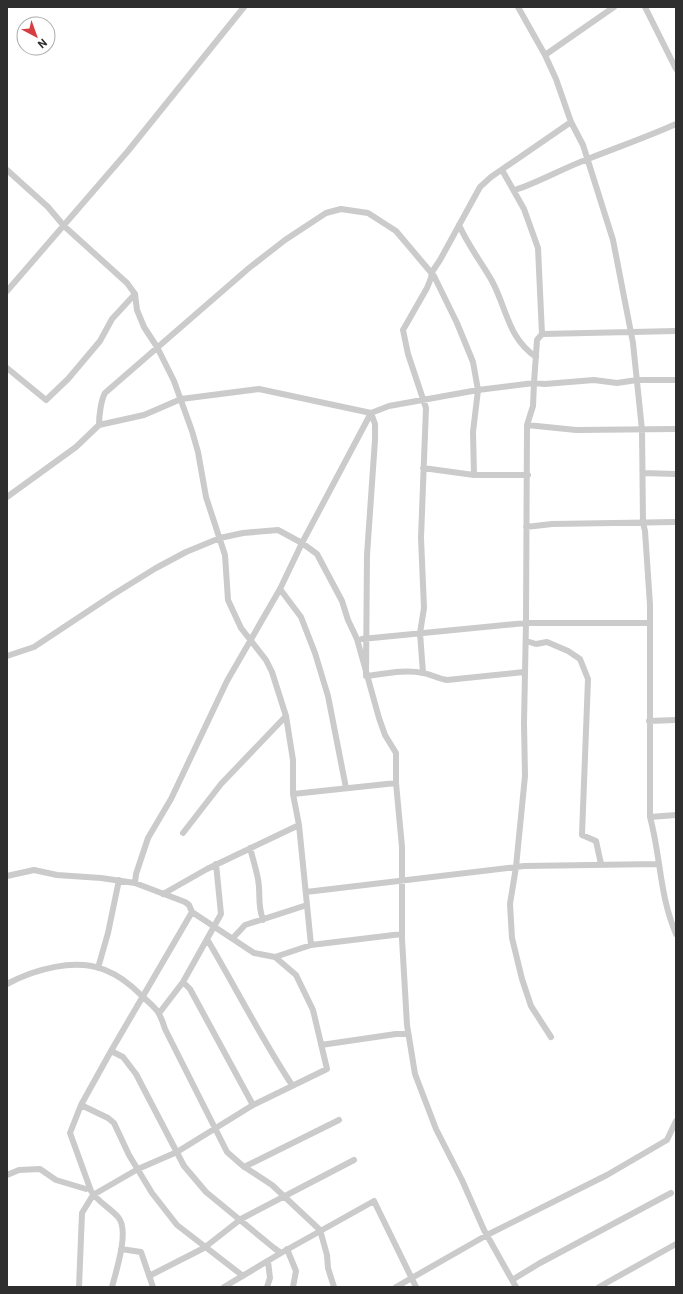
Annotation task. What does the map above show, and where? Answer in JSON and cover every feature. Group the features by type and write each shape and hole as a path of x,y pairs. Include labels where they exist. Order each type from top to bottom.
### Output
{"street":[{"path":"7,291 128,151 244,7"},
{"path":"518,7 545,54 556,79 571,122 583,145 613,240 632,331 642,430 643,523 647,557 650,623 650,816 656,840 658,864 666,906 676,934"},
{"path":"545,54 614,7"},
{"path":"645,7 676,69"},
{"path":"423,673 420,633 424,608 421,538 426,408 408,354 403,330 427,288 432,272 480,187 571,122"},
{"path":"515,190 530,185 587,159 615,150 676,124"},
{"path":"7,170 48,207 64,226 127,283 135,294 137,310 144,327 174,381 198,452 206,497 225,556 228,600 236,618 250,640 266,660 272,672 286,716 293,760 293,794 299,826 311,945"},
{"path":"502,170 515,190 524,209 538,248 542,334 537,340 533,406 527,425 528,475 526,527 526,640 524,672 525,776 516,867 510,904 512,938 530,1006 551,1036"},
{"path":"99,425 102,409 100,400 105,393 261,259 285,240 333,210 354,210 368,213 396,231 432,272 457,323 473,362 478,390 473,432 474,475"},
{"path":"459,225 479,262 492,282 514,334 521,345 536,357"},
{"path":"7,368 46,400 68,379 100,341 112,319 135,294"},
{"path":"542,334 676,331"},
{"path":"7,497 76,447 99,425 144,415 181,399 259,389 371,413 389,406 424,401 478,390 534,383 545,384 594,380 617,383 637,380 676,380"},
{"path":"135,883 136,874 148,838 171,799 198,740 250,640 280,589 302,543 371,413"},
{"path":"366,676 367,555 375,440 375,424 371,413"},
{"path":"527,425 576,430 676,429"},
{"path":"423,468 474,475 528,475"},
{"path":"643,473 676,474"},
{"path":"526,527 552,524 676,522"},
{"path":"7,656 34,647 156,568 186,552 220,538 243,533 278,530 302,543 317,554 342,601 348,620 357,639 366,676 385,734 396,753 396,784 402,847 402,934 408,1034 415,1074 436,1129 462,1180 486,1235 516,1287"},
{"path":"280,589 301,617 315,653 328,696 346,788"},
{"path":"357,639 526,624 650,623"},
{"path":"526,640 536,644 547,642 568,651 580,659 588,679 582,835 596,841 601,864"},
{"path":"366,676 401,672 423,673 435,678 447,680 524,672"},
{"path":"183,833 221,784 286,716"},
{"path":"649,721 676,720"},
{"path":"293,794 396,784"},
{"path":"650,816 676,815"},
{"path":"163,894 216,864 299,826"},
{"path":"250,848 258,879 260,895 258,907 263,920"},
{"path":"160,1012 183,982 221,914 216,864"},
{"path":"306,892 516,867 601,864 658,864"},
{"path":"7,876 34,870 57,875 119,880 135,883 185,902 189,905 192,912 254,952 275,957 296,975 314,1010 327,1069 253,1105 178,1152 138,1169 93,1195 82,1213 79,1287"},
{"path":"98,968 114,908 119,880"},
{"path":"233,938 245,925 307,905"},
{"path":"112,1287 124,1229 118,1216 93,1195 89,1188 70,1133 81,1105 142,996 192,912"},
{"path":"275,957 311,945 402,934"},
{"path":"207,939 244,1002 266,1045 292,1085"},
{"path":"7,984 31,973 62,966 98,968 106,970 124,981 160,1012 165,1029 228,1152 244,1167 284,1196 320,1230 327,1255 328,1268 334,1287"},
{"path":"183,982 190,989 253,1105"},
{"path":"322,1045 396,1034 408,1034"},
{"path":"111,1051 123,1058 136,1074 184,1166 206,1192 281,1253"},
{"path":"81,1105 108,1118 114,1123 152,1193 177,1225 204,1248 243,1276"},
{"path":"244,1167 249,1163 289,1146 339,1120"},
{"path":"396,1287 486,1235 608,1175 667,1140 676,1121"},
{"path":"149,1276 204,1248 240,1219 354,1160"},
{"path":"7,1175 19,1170 40,1169 56,1180 86,1190 89,1188"},
{"path":"512,1280 540,1263 671,1193"},
{"path":"224,1287 320,1230 374,1201 416,1287"},
{"path":"599,1287 676,1244"},
{"path":"121,1248 141,1252 153,1287"},
{"path":"287,1249 296,1272 293,1287"},
{"path":"267,1287 270,1278 268,1261"}]}
